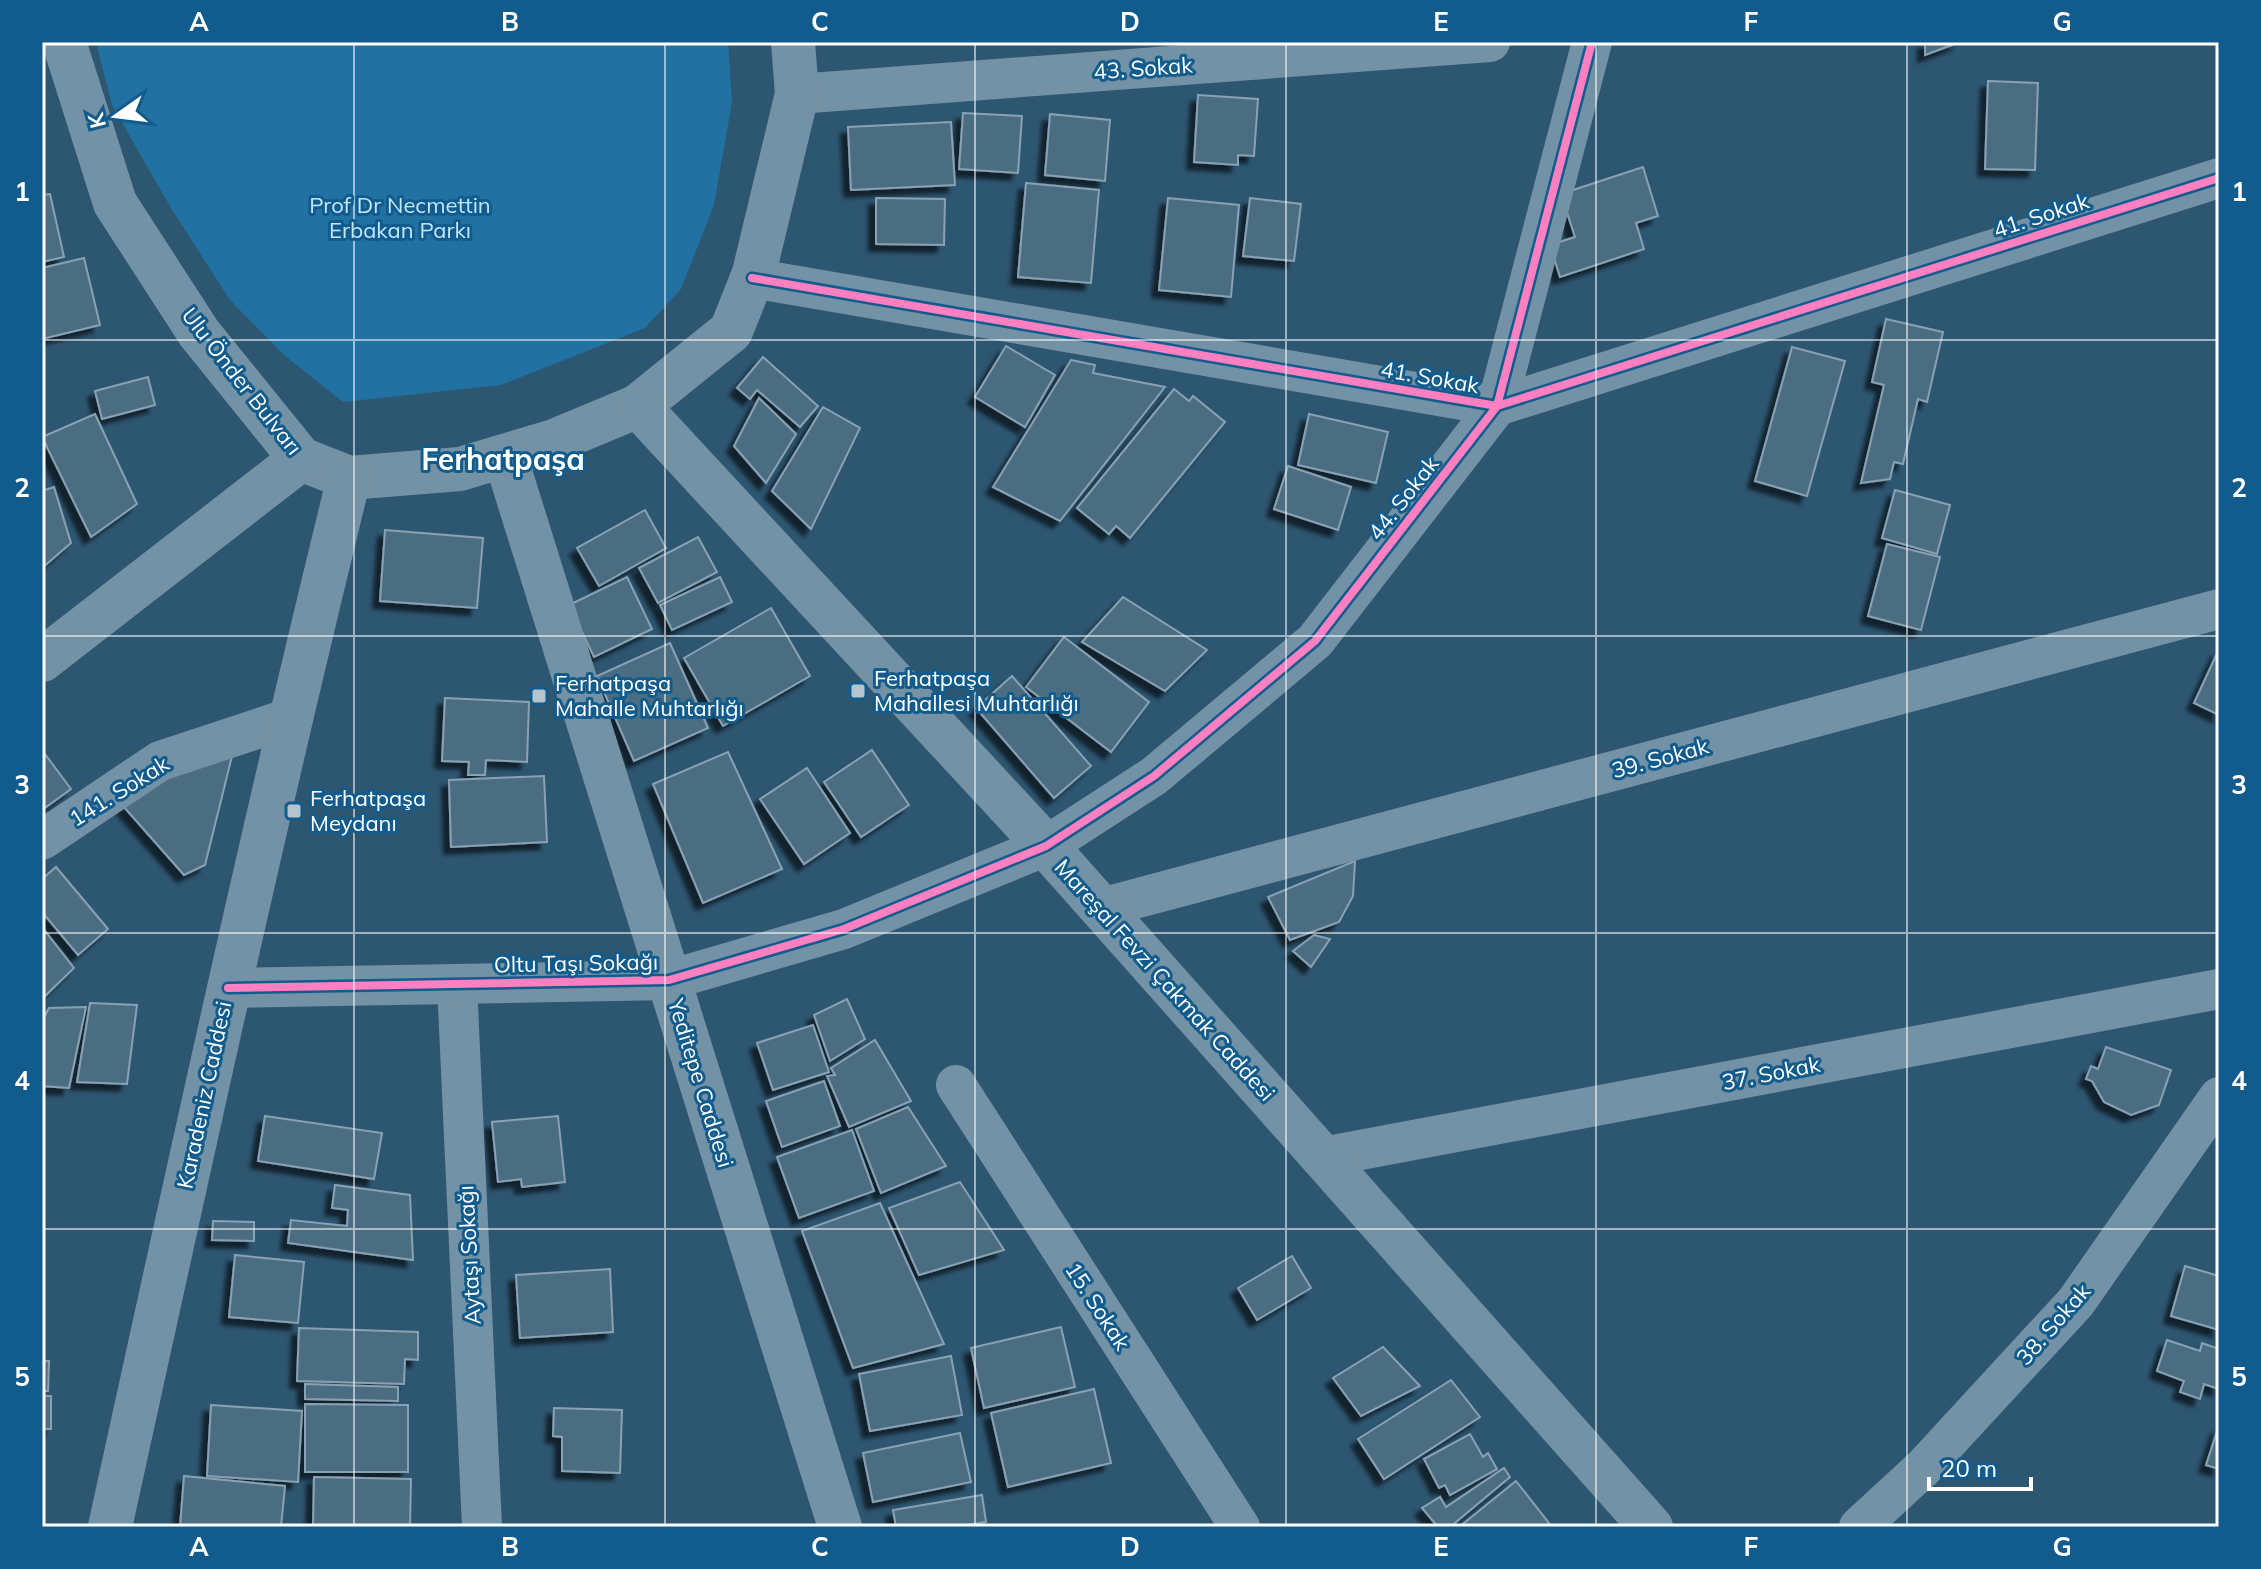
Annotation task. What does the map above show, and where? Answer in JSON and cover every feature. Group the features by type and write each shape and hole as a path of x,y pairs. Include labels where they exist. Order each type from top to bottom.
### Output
{"street":[{"name":"Ulu Önder Bulvarı","path":"64,42 115,203 199,333 301,459 349,478 460,469 554,441 638,406 731,331 752,278 797,94 793,42"},
{"name":"43. Sokak","path":"797,94 1490,42"},
{"name":"44. Sokak","path":"1046,846 1154,776 1315,641 1497,406 1592,42"},
{"name":"41. Sokak","path":"752,278 1497,406 2219,178"},
{"name":"Mareşal Fevzi Çakmak Caddesi","path":"638,406 1046,846 1651,1527"},
{"name":"Yeditepe Caddesi","path":"505,456 840,1527"},
{"path":"42,660 301,459"},
{"name":"Karadeniz Caddesi","path":"110,1527 228,988 349,478"},
{"name":"39. Sokak","path":"1101,908 2219,609"},
{"name":"141. Sokak","path":"42,840 160,761 290,718"},
{"name":"Oltu Taşı Sokağı","path":"228,988 669,980 844,929 1046,846"},
{"name":"Aytaşı Sokağı","path":"457,984 482,1527"},
{"name":"37. Sokak","path":"1323,1157 2219,989"},
{"name":"15. Sokak","path":"956,1085 1240,1527"},
{"name":"38. Sokak","path":"1859,1527 1923,1468 2076,1302 2219,1097"}],"green space":[{"name":"Prof Dr Necmettin Erbakan Parkı","path":"96,42 728,42 732,102 714,205 681,289 645,328 501,385 343,402 284,355 230,300 171,208 112,105"}],"building":[{"path":"1925,42 1960,42 1925,55"},
{"path":"1988,81 2038,83 2035,170 1985,169"},
{"path":"1198,95 1258,99 1254,156 1238,155 1238,165 1194,162"},
{"path":"963,113 1022,116 1018,173 959,169"},
{"path":"1050,114 1110,120 1105,181 1045,175"},
{"path":"951,122 955,185 851,190 848,127"},
{"path":"1643,167 1658,216 1636,223 1644,249 1560,277 1550,245 1575,237 1561,194"},
{"path":"1026,183 1099,190 1091,283 1018,277"},
{"path":"50,194 64,257 42,262 42,195"},
{"path":"876,198 945,199 944,245 876,244"},
{"path":"1168,198 1239,205 1231,297 1159,290"},
{"path":"1250,198 1301,204 1294,261 1243,256"},
{"path":"84,258 100,325 42,339 42,268"},
{"path":"1886,319 1943,332 1927,402 1918,399 1903,464 1894,462 1890,479 1861,483 1884,385 1872,382"},
{"path":"1006,346 1055,375 1025,427 975,397"},
{"path":"1792,347 1845,361 1807,496 1755,481"},
{"path":"763,357 818,406 800,427 757,390 750,399 737,388"},
{"path":"1071,360 1095,365 1093,373 1165,387 1060,521 993,487"},
{"path":"148,377 155,405 102,419 95,391"},
{"path":"1174,389 1189,401 1193,396 1225,422 1130,538 1116,526 1109,534 1077,508"},
{"path":"759,398 796,434 766,483 734,446"},
{"path":"823,407 860,428 811,529 772,491"},
{"path":"95,414 137,504 91,537 42,437"},
{"path":"1309,414 1388,432 1376,483 1298,465"},
{"path":"1288,466 1351,487 1338,530 1274,509"},
{"path":"54,487 71,543 42,568 42,491"},
{"path":"1895,490 1950,505 1937,554 1882,538"},
{"path":"645,510 666,548 599,586 577,548"},
{"path":"385,530 483,538 477,608 380,601"},
{"path":"698,537 717,572 658,603 639,568"},
{"path":"1887,544 1940,557 1921,630 1868,616"},
{"path":"627,577 652,629 594,657 569,605"},
{"path":"720,577 732,602 672,630 660,605"},
{"path":"1123,597 1207,650 1165,691 1082,642"},
{"path":"771,608 810,676 723,726 684,658"},
{"path":"1064,637 1149,702 1111,752 1026,687"},
{"path":"670,643 708,728 634,761 597,676"},
{"path":"2219,649 2219,715 2194,703"},
{"path":"1012,676 1091,766 1054,798 976,708"},
{"path":"445,698 529,702 527,762 486,760 485,775 468,775 469,762 442,761"},
{"path":"235,744 205,865 184,875 123,806 215,747"},
{"path":"42,750 71,789 42,810"},
{"path":"872,750 909,805 861,837 824,782"},
{"path":"728,752 782,869 703,903 653,784"},
{"path":"807,768 850,833 804,864 760,799"},
{"path":"544,776 547,842 451,847 449,780"},
{"path":"1355,861 1353,896 1339,922 1290,940 1268,897"},
{"path":"56,867 108,929 78,955 42,912 42,879"},
{"path":"42,927 74,968 43,998 42,997"},
{"path":"1314,935 1330,939 1311,967 1293,951"},
{"path":"847,999 865,1039 830,1061 814,1015"},
{"path":"90,1003 137,1005 127,1084 77,1082"},
{"path":"86,1007 69,1088 42,1086 42,1021 49,1008"},
{"path":"813,1025 829,1072 773,1090 757,1043"},
{"path":"875,1040 911,1101 849,1127 827,1076 835,1075 831,1068"},
{"path":"2106,1047 2171,1070 2159,1105 2131,1115 2104,1102 2092,1081 2086,1079 2091,1066 2098,1069"},
{"path":"824,1081 840,1126 782,1147 766,1101"},
{"path":"908,1107 946,1166 881,1193 856,1129"},
{"path":"265,1116 382,1133 374,1179 258,1161"},
{"path":"558,1116 565,1182 522,1187 521,1179 498,1182 492,1122"},
{"path":"852,1130 874,1191 799,1218 777,1157"},
{"path":"960,1182 1004,1250 919,1275 889,1208"},
{"path":"335,1185 410,1195 413,1260 288,1243 291,1220 347,1226 348,1210 332,1208"},
{"path":"880,1203 944,1344 853,1368 802,1231"},
{"path":"213,1221 254,1222 254,1241 212,1240"},
{"path":"235,1255 304,1262 298,1323 229,1317"},
{"path":"1292,1256 1311,1288 1257,1320 1238,1288"},
{"path":"2185,1266 2219,1276 2219,1330 2171,1316"},
{"path":"610,1269 613,1332 520,1338 516,1275"},
{"path":"1061,1327 1075,1387 984,1408 971,1348"},
{"path":"299,1328 418,1332 418,1360 405,1359 404,1384 297,1381"},
{"path":"2167,1340 2200,1351 2202,1343 2219,1349 2219,1389 2204,1384 2200,1399 2180,1392 2184,1381 2157,1371"},
{"path":"1383,1347 1420,1386 1361,1416 1333,1378"},
{"path":"951,1356 962,1415 870,1431 859,1374"},
{"path":"42,1361 49,1361 48,1391 42,1391"},
{"path":"1451,1380 1480,1417 1384,1479 1358,1439"},
{"path":"305,1384 398,1387 398,1401 305,1399"},
{"path":"1094,1389 1111,1463 1008,1487 991,1413"},
{"path":"42,1396 51,1396 51,1429 42,1429"},
{"path":"305,1404 408,1405 408,1472 305,1472"},
{"path":"211,1405 302,1411 298,1482 207,1476"},
{"path":"554,1408 622,1410 620,1473 562,1471 562,1437 553,1436"},
{"path":"2219,1425 2219,1469 2206,1465"},
{"path":"960,1433 971,1482 873,1502 863,1453"},
{"path":"1470,1434 1483,1457 1488,1453 1497,1469 1450,1495 1445,1485 1439,1488 1424,1459"},
{"path":"1504,1468 1510,1477 1450,1527 1438,1527 1422,1508 1440,1497 1446,1507"},
{"path":"184,1476 285,1486 281,1527 180,1527"},
{"path":"314,1477 411,1479 410,1527 313,1527"},
{"path":"1516,1481 1552,1527 1459,1527"},
{"path":"982,1495 986,1522 955,1527 896,1527 893,1510"}],"cycle path":[{"path":"228,988 669,980 844,929 1046,846 1154,776 1315,641 1497,406 1592,42"},
{"path":"752,278 1497,406 2219,178"}],"place":[{"name":"Ferhatpaşa Mahallesi Muhtarlığı","path":"858,691"},
{"name":"Ferhatpaşa Mahalle Muhtarlığı","path":"539,696"},
{"name":"Ferhatpaşa Meydanı","path":"294,811"}],"district":[{"name":"Ferhatpaşa","path":"503,459"}]}
